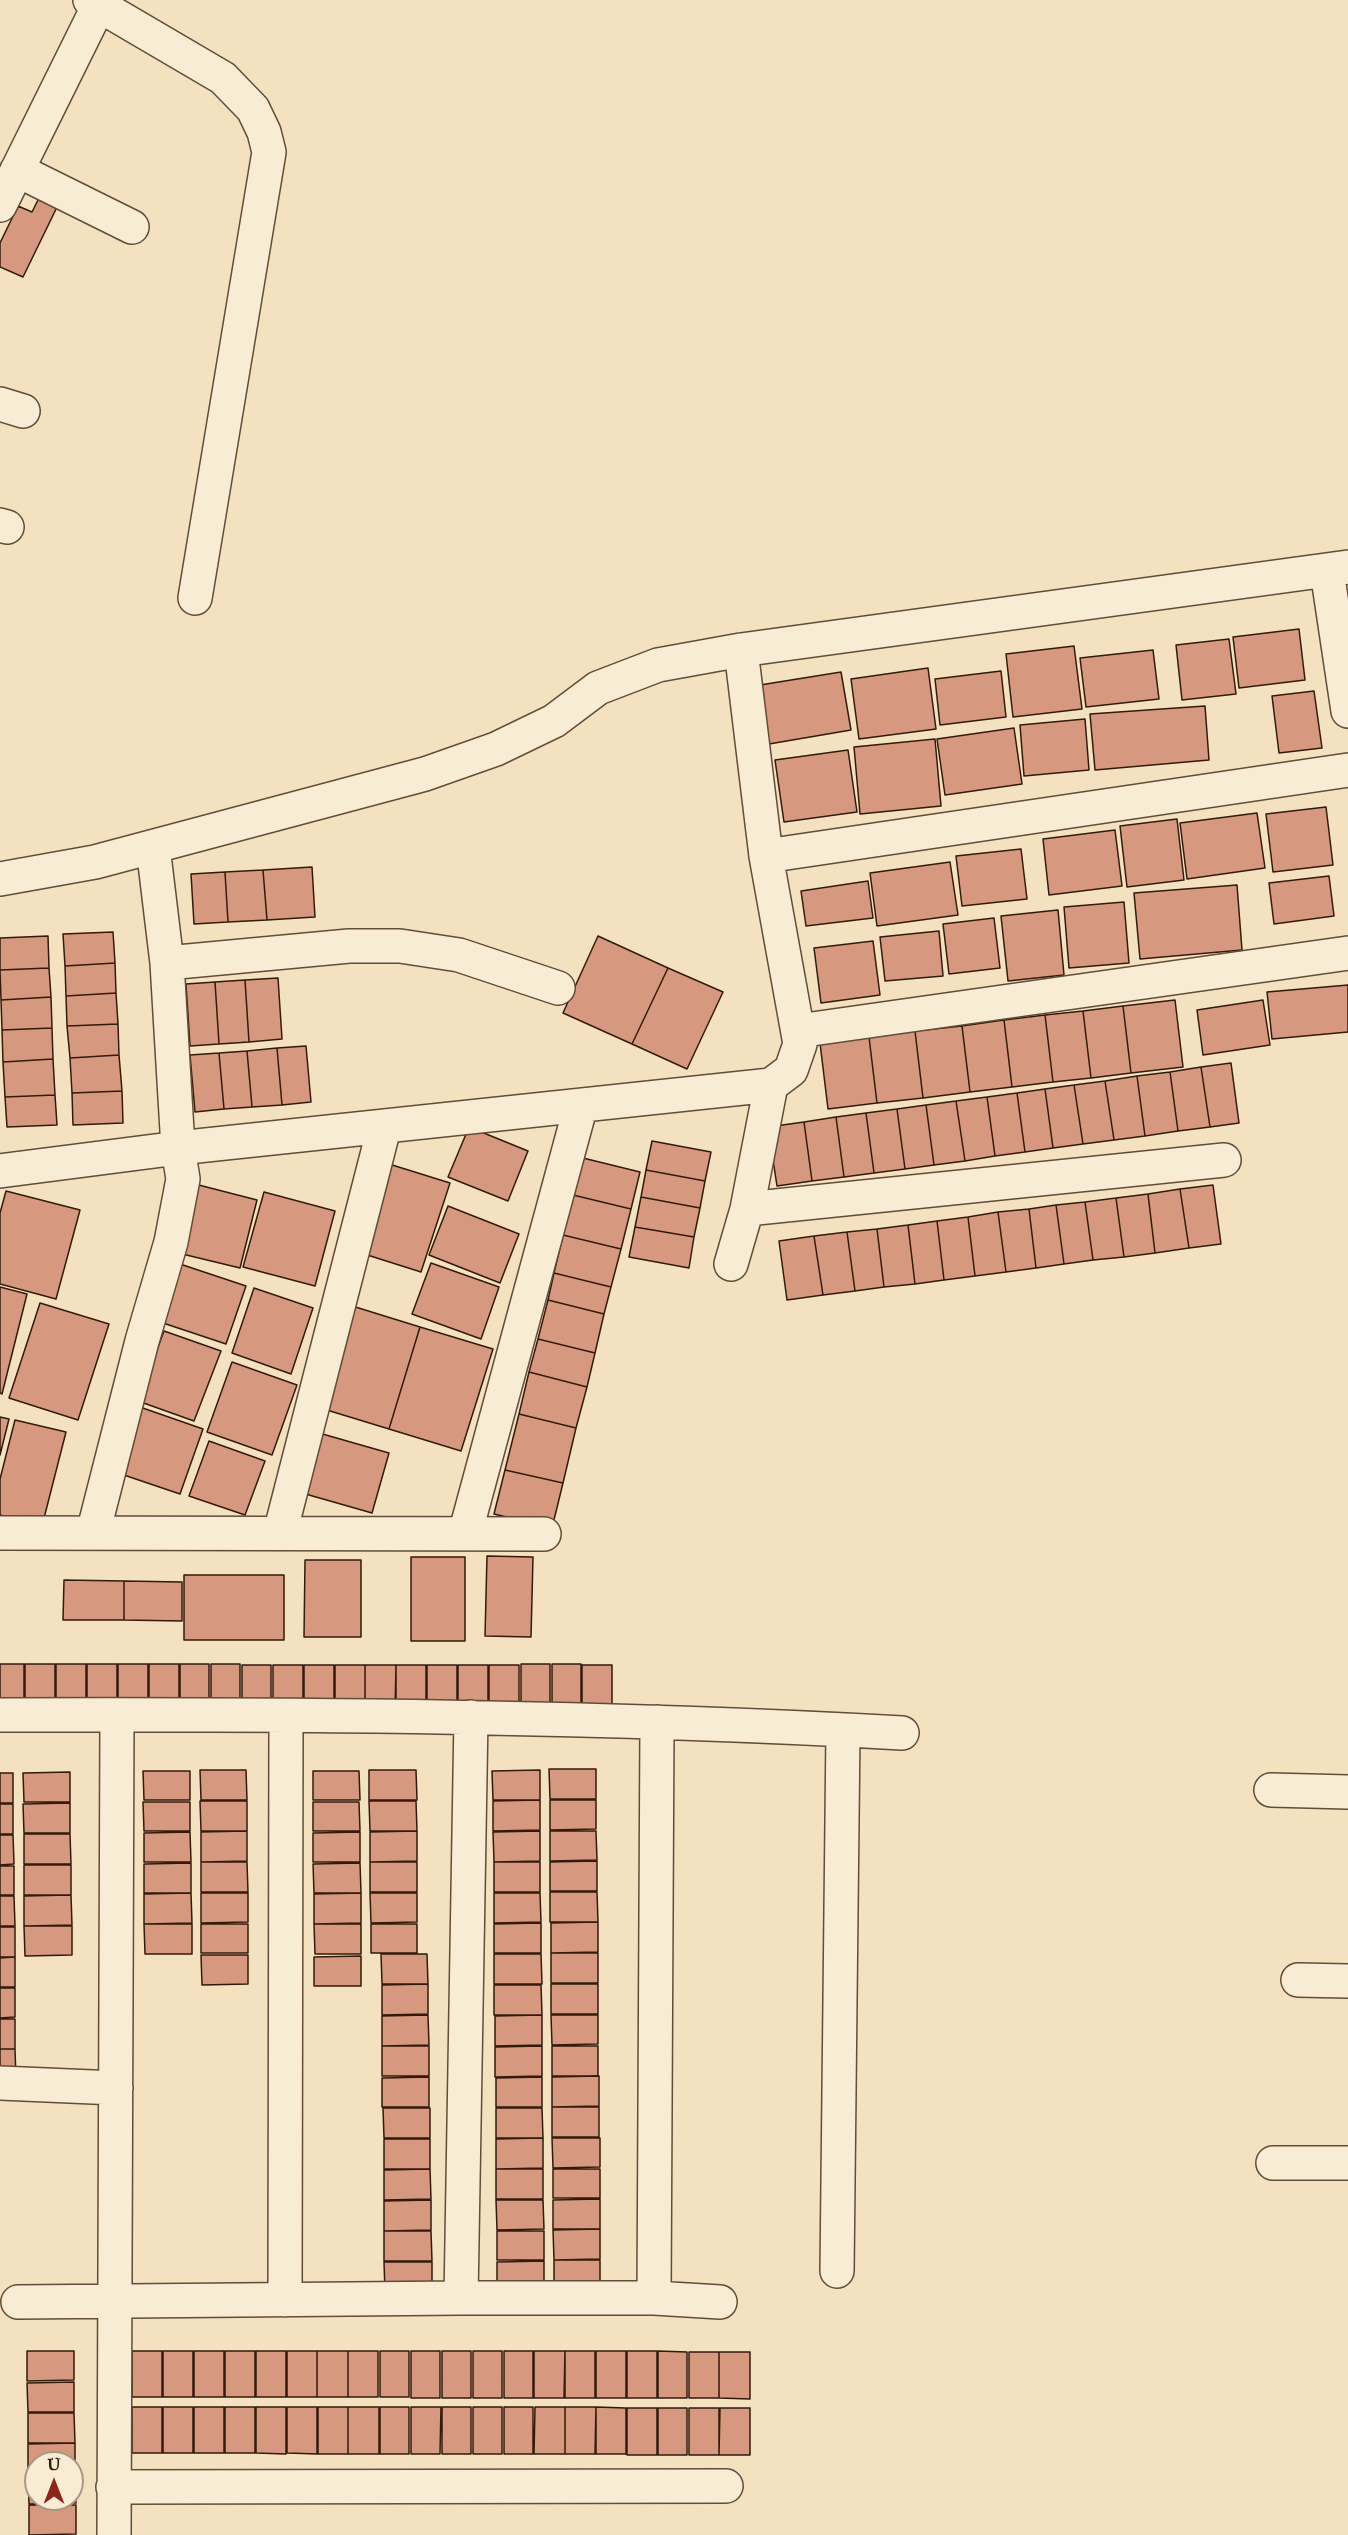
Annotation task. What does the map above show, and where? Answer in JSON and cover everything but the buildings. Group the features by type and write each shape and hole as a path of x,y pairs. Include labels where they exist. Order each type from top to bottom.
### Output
{"street":[{"path":"0,205 94,2 223,78 253,109 264,132 269,152 195,598"},
{"path":"17,170 132,227"},
{"path":"0,879 95,862 425,774 496,749 554,721 598,688 658,665 741,650 1338,569 1348,711"},
{"path":"0,1171 178,1148 384,1128 771,1085 791,1070 800,1044 766,856 741,650"},
{"path":"766,856 1348,770"},
{"path":"93,1533 174,1233 183,1179 178,1148 167,963 153,847"},
{"path":"167,963 349,946 400,946 459,955 558,988"},
{"path":"798,1031 1348,953"},
{"path":"731,1264 747,1209 771,1085"},
{"path":"465,1534 581,1105"},
{"path":"280,1533 384,1128"},
{"path":"747,1209 1224,1160"},
{"path":"0,1533 544,1534"},
{"path":"114,2535 117,1714"},
{"path":"0,1715 471,1717 657,1722 902,1733"},
{"path":"285,2300 286,1717"},
{"path":"461,2298 471,1717"},
{"path":"654,2298 657,1722"},
{"path":"837,2271 843,1730"},
{"path":"1271,1790 1348,1792"},
{"path":"1298,1980 1348,1980"},
{"path":"0,2083 116,2088"},
{"path":"1273,2163 1348,2163"},
{"path":"18,2302 654,2298 720,2302"},
{"path":"113,2487 726,2486"}]}
